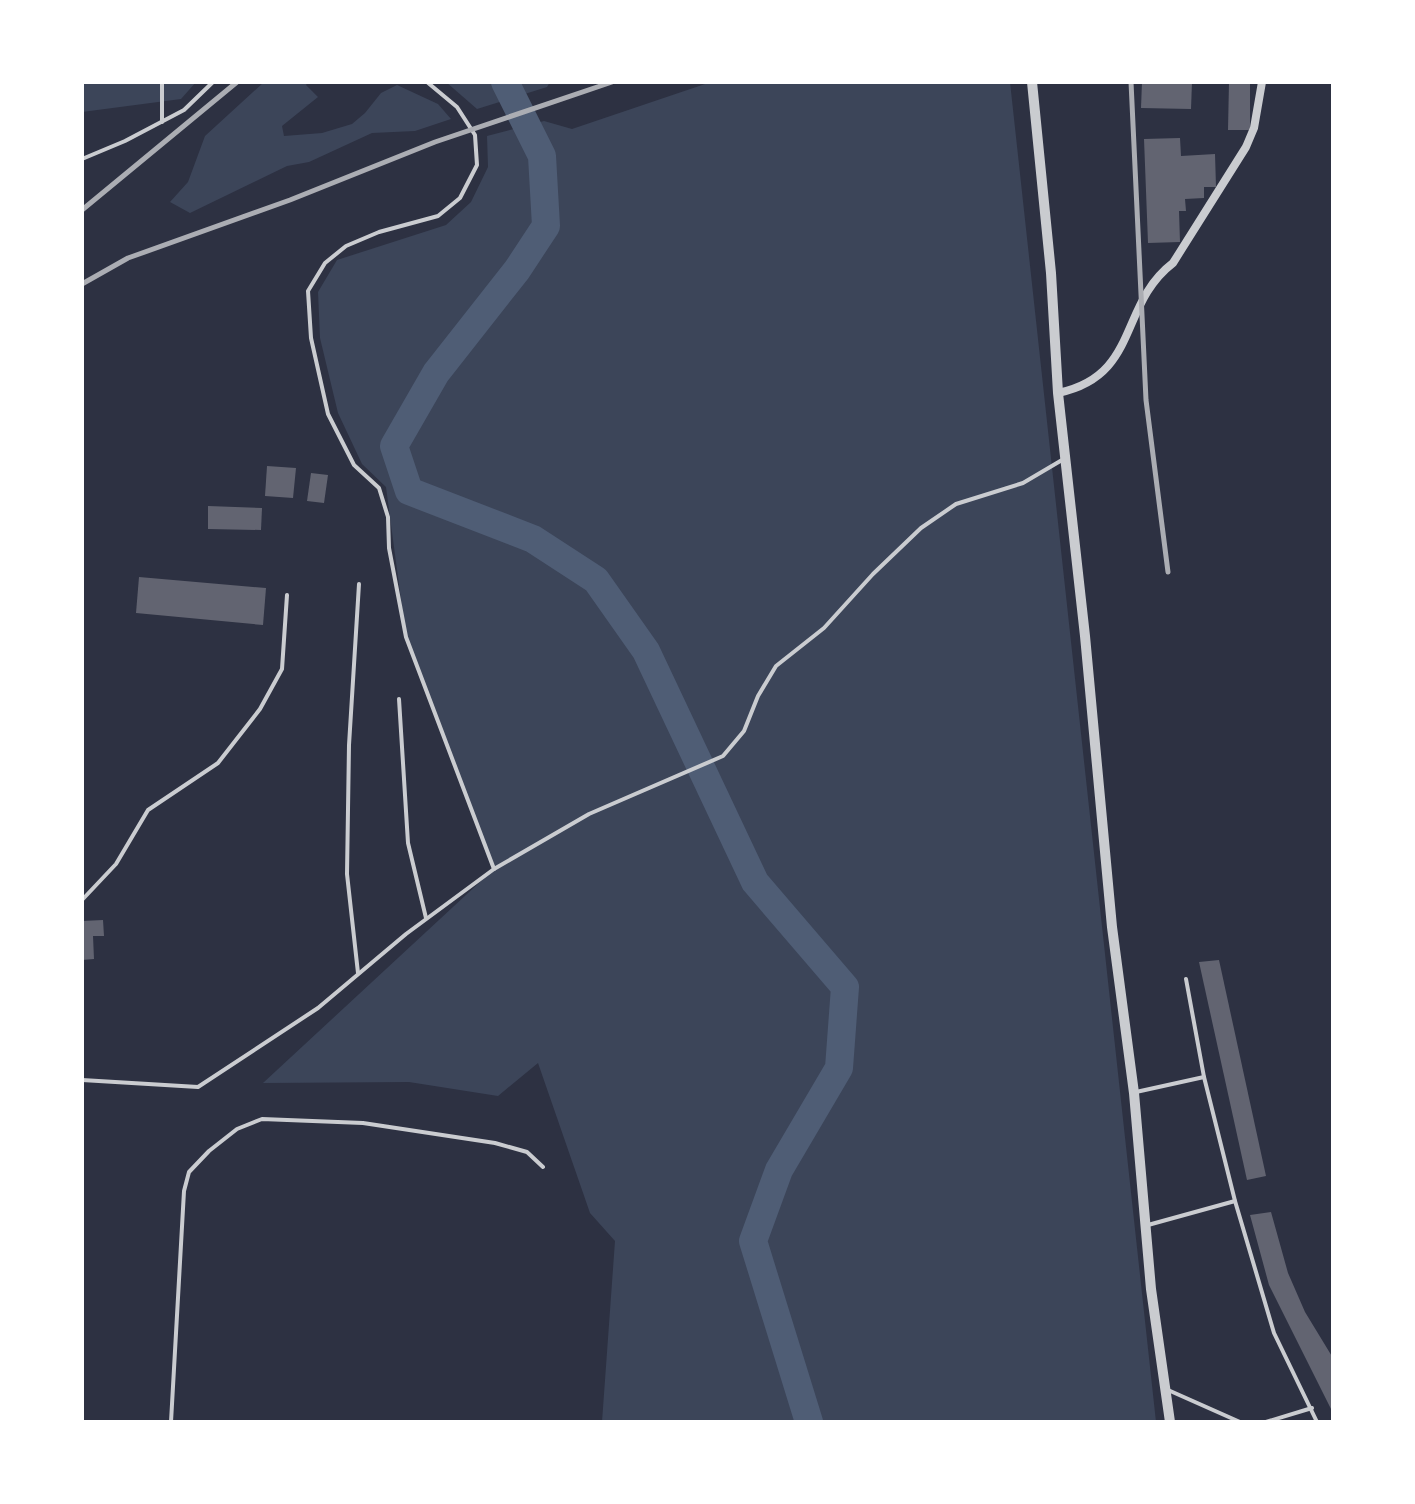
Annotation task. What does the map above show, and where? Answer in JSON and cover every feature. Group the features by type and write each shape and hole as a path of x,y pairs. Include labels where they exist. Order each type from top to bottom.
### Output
{"street":[{"path":"1032,82 1051,273 1064,459 1085,636 1112,927 1134,1093 1151,1289 1170,1422"},
{"path":"1058,393 1081,388 1106,371 1123,345 1141,301 1157,275 1173,263 1246,147 1254,128 1262,82"}],"lane":[{"path":"162,82 162,122"},
{"path":"82,159 184,110 213,82"},
{"path":"427,82 457,107 475,135 477,165 460,198 438,216 379,232 346,246 325,263 308,291 309,325 328,414 354,465 379,488 388,517 389,548 406,637 494,869"},
{"path":"82,1080 198,1087 318,1008 494,869 589,814 723,756 744,731 758,696 776,666 824,628 873,574 921,528 956,504 1023,483 1064,459"},
{"path":"358,974 347,874 349,745 359,584"},
{"path":"82,900 116,864 148,810 218,763 260,709 282,669 287,595"},
{"path":"399,699 408,843 426,920"},
{"path":"1186,979 1204,1077 1235,1201 1274,1333 1317,1422"},
{"path":"1134,1093 1204,1077"},
{"path":"171,1422 184,1191 189,1172 237,1129 262,1119 363,1123 495,1143 527,1152 543,1167"},
{"path":"1146,1225 1235,1201"},
{"path":"1166,1389 1240,1422"},
{"path":"1266,1422 1312,1408"}],"shaded area":[{"path":"82,82 196,82 181,99 82,112"},
{"path":"264,82 308,82 306,85 318,97 282,126 284,136 322,133 352,124 381,93 397,85 438,104 451,119 415,131 372,133 309,162 287,166 190,213 170,202 188,182 205,136"},
{"path":"446,82 550,82 547,87 477,109"},
{"path":"711,82 1010,82 1156,1422 602,1422 615,1241 590,1213 538,1063 498,1096 409,1082 263,1083 494,869 406,637 386,487 362,464 338,413 320,338 318,292 337,260 446,225 471,202 488,167 487,136 544,121 572,129"}],"building":[{"path":"1142,82 1192,82 1191,109 1141,108"},
{"path":"1229,82 1250,82 1250,130 1228,130"},
{"path":"1180,138 1181,156 1215,154 1216,187 1204,187 1204,198 1185,199 1186,211 1179,211 1180,242 1148,243 1144,139"},
{"path":"267,466 296,468 293,498 265,496"},
{"path":"311,473 328,475 324,503 307,501"},
{"path":"208,506 262,508 261,530 208,529"},
{"path":"139,577 266,588 263,625 136,613"},
{"path":"103,920 104,936 93,936 94,959 82,960 82,921"},
{"path":"1219,960 1266,1176 1247,1180 1199,962"},
{"path":"1271,1212 1288,1273 1305,1312 1333,1358 1333,1413 1269,1285 1250,1215"}],"waterway":[{"path":"505,82 542,156 546,226 517,270 436,373 394,446 409,491 533,539 596,580 646,651 755,882 845,987 839,1068 779,1170 753,1241 809,1422"}],"railway":[{"path":"82,210 237,82"},
{"path":"82,284 128,258 290,200 435,142 612,82"},
{"path":"1131,82 1146,400 1168,572"}]}
